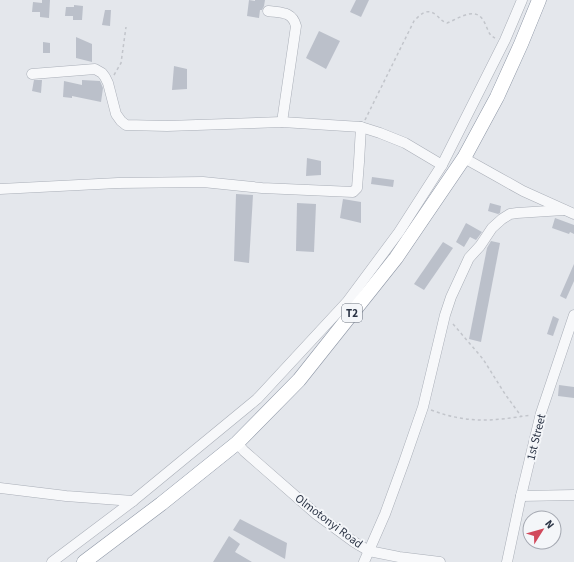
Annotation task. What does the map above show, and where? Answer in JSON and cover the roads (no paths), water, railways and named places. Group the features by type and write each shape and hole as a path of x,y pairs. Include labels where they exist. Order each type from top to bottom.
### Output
{"highway":[{"name":"T2","path":"84,562 161,504 237,443 304,374 396,258 464,158 497,97 539,0"}],"street":[{"path":"52,562 133,502 257,399 347,302 399,232 442,166 506,40 522,0"},
{"path":"268,11 286,13 292,17 296,26 282,122"},
{"path":"32,74 95,70 102,73 106,77 116,114 126,125 167,126 282,122 361,126 406,143 442,166"},
{"path":"0,189 118,183 203,182 262,188 353,192 357,188 361,126"},
{"path":"464,158 504,181 574,214"},
{"path":"364,562 385,514 423,407 445,315 451,297 469,258 480,246 492,228 510,214 517,212 564,210"},
{"name":"1st Street","path":"507,562 541,413 574,318"},
{"name":"Olmotonyi Road","path":"237,443 244,451 316,514 354,542 369,551 440,562"},
{"path":"0,488 133,502"},
{"path":"521,496 574,495"}]}
